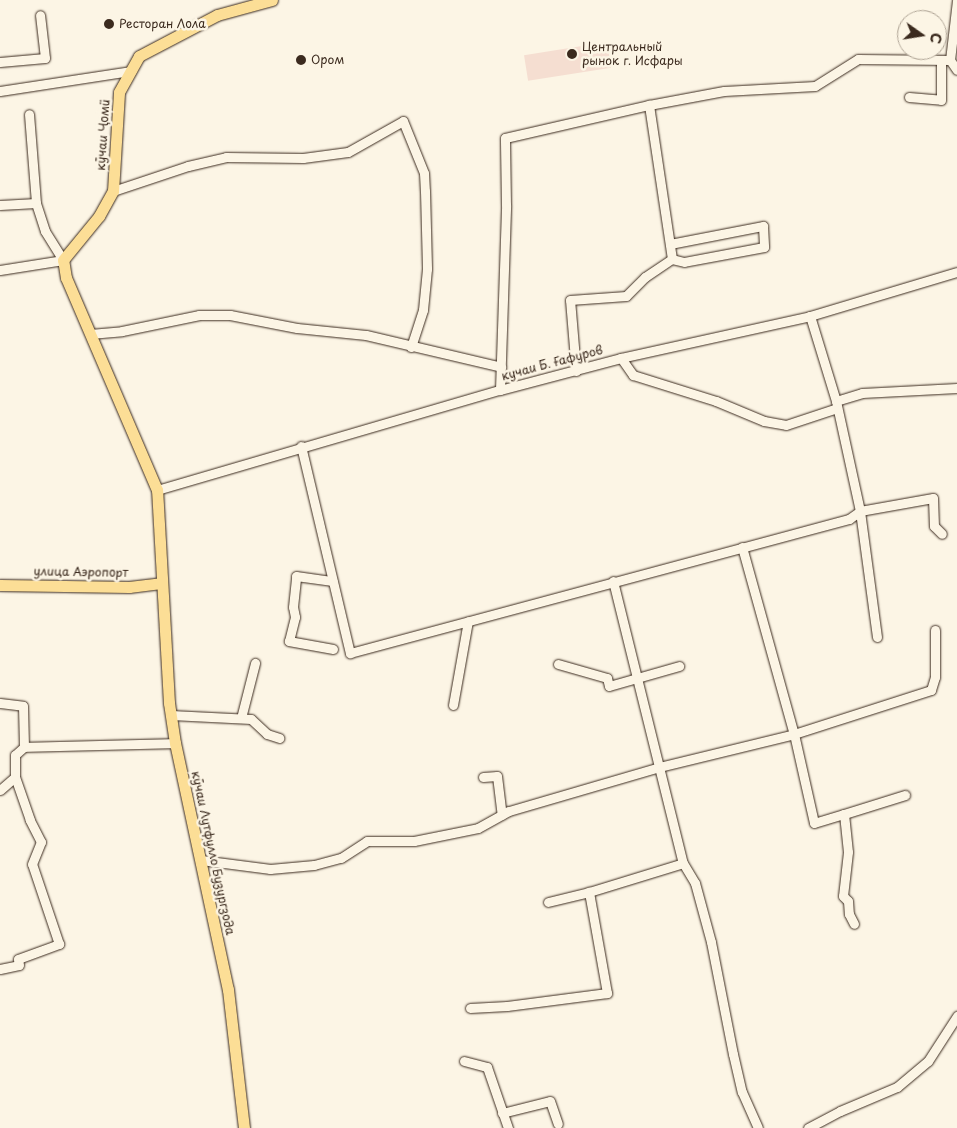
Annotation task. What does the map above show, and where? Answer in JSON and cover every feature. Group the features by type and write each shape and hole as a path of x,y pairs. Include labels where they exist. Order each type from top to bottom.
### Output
{"main road":[{"name":"кӯчаи Ҷомӣ","path":"63,260 99,216 113,191 119,92 139,56 217,15 272,0"},
{"path":"63,260 66,278 157,490"},
{"name":"кӯчаи Лутфулло Бузургзода","path":"157,490 161,583 171,715 175,743 228,990 244,1128"},
{"name":"улица Аэропорт","path":"0,585 129,587 161,583"}],"street":[{"path":"947,50 957,0"},
{"path":"0,62 45,58 40,15"},
{"path":"500,390 506,205 505,138 649,105 724,91 815,86 858,59 897,59"},
{"path":"945,60 957,70"},
{"path":"909,97 941,100 945,60"},
{"path":"0,91 131,71"},
{"path":"649,105 672,259"},
{"path":"0,270 63,260 45,231 36,203 30,114"},
{"path":"113,191 188,166 226,157 303,158 348,152 403,121 424,173 425,201 427,269 423,310 411,346"},
{"path":"0,206 36,203"},
{"path":"576,371 570,300 626,296 645,277 672,259 684,262 764,247 762,226 670,244"},
{"name":"кучаи Б. Ғафуров","path":"157,490 301,446 500,390 622,358 810,316 957,272"},
{"path":"90,334 122,331 199,315 230,315 297,328 366,335 501,367"},
{"path":"810,316 837,405 860,511 877,637"},
{"path":"622,358 633,375 716,401 764,421 786,425 862,393 957,388"},
{"path":"301,446 350,653 849,519 860,511 933,498 934,526 942,534"},
{"path":"742,547 794,734 814,822 905,796"},
{"path":"333,581 296,576 292,607 295,617 289,641 333,649"},
{"path":"613,581 684,864 695,883 711,942 742,1092 758,1128"},
{"path":"453,705 468,621"},
{"path":"201,860 270,869 314,865 341,858 367,841 414,841 478,828 502,814 659,767 794,734 931,690 935,677 936,630"},
{"path":"241,718 255,663"},
{"path":"558,664 607,678 609,686 679,666"},
{"path":"0,703 23,706 24,747"},
{"path":"171,715 251,719 268,734 279,738"},
{"path":"0,969 19,965 18,959 59,944 32,864 41,842 30,820 15,777 15,755 24,747 175,743"},
{"path":"483,777 497,776 502,814"},
{"path":"0,790 15,777"},
{"path":"844,814 848,852 842,896 848,901 849,914 854,924"},
{"path":"548,902 684,864"},
{"path":"470,1008 507,1006 607,993 589,892"},
{"path":"808,1128 897,1087 928,1061 957,1016"},
{"path":"464,1061 487,1067 508,1128"},
{"path":"502,1113 550,1101 558,1124"}],"shaded area":[{"path":"607,42 611,68 528,81 524,55"}],"place":[{"name":"Ресторан Лола","path":"109,24"},
{"name":"Центральный рынок г. Исфары","path":"572,54"},
{"name":"Ором","path":"301,60"}]}
